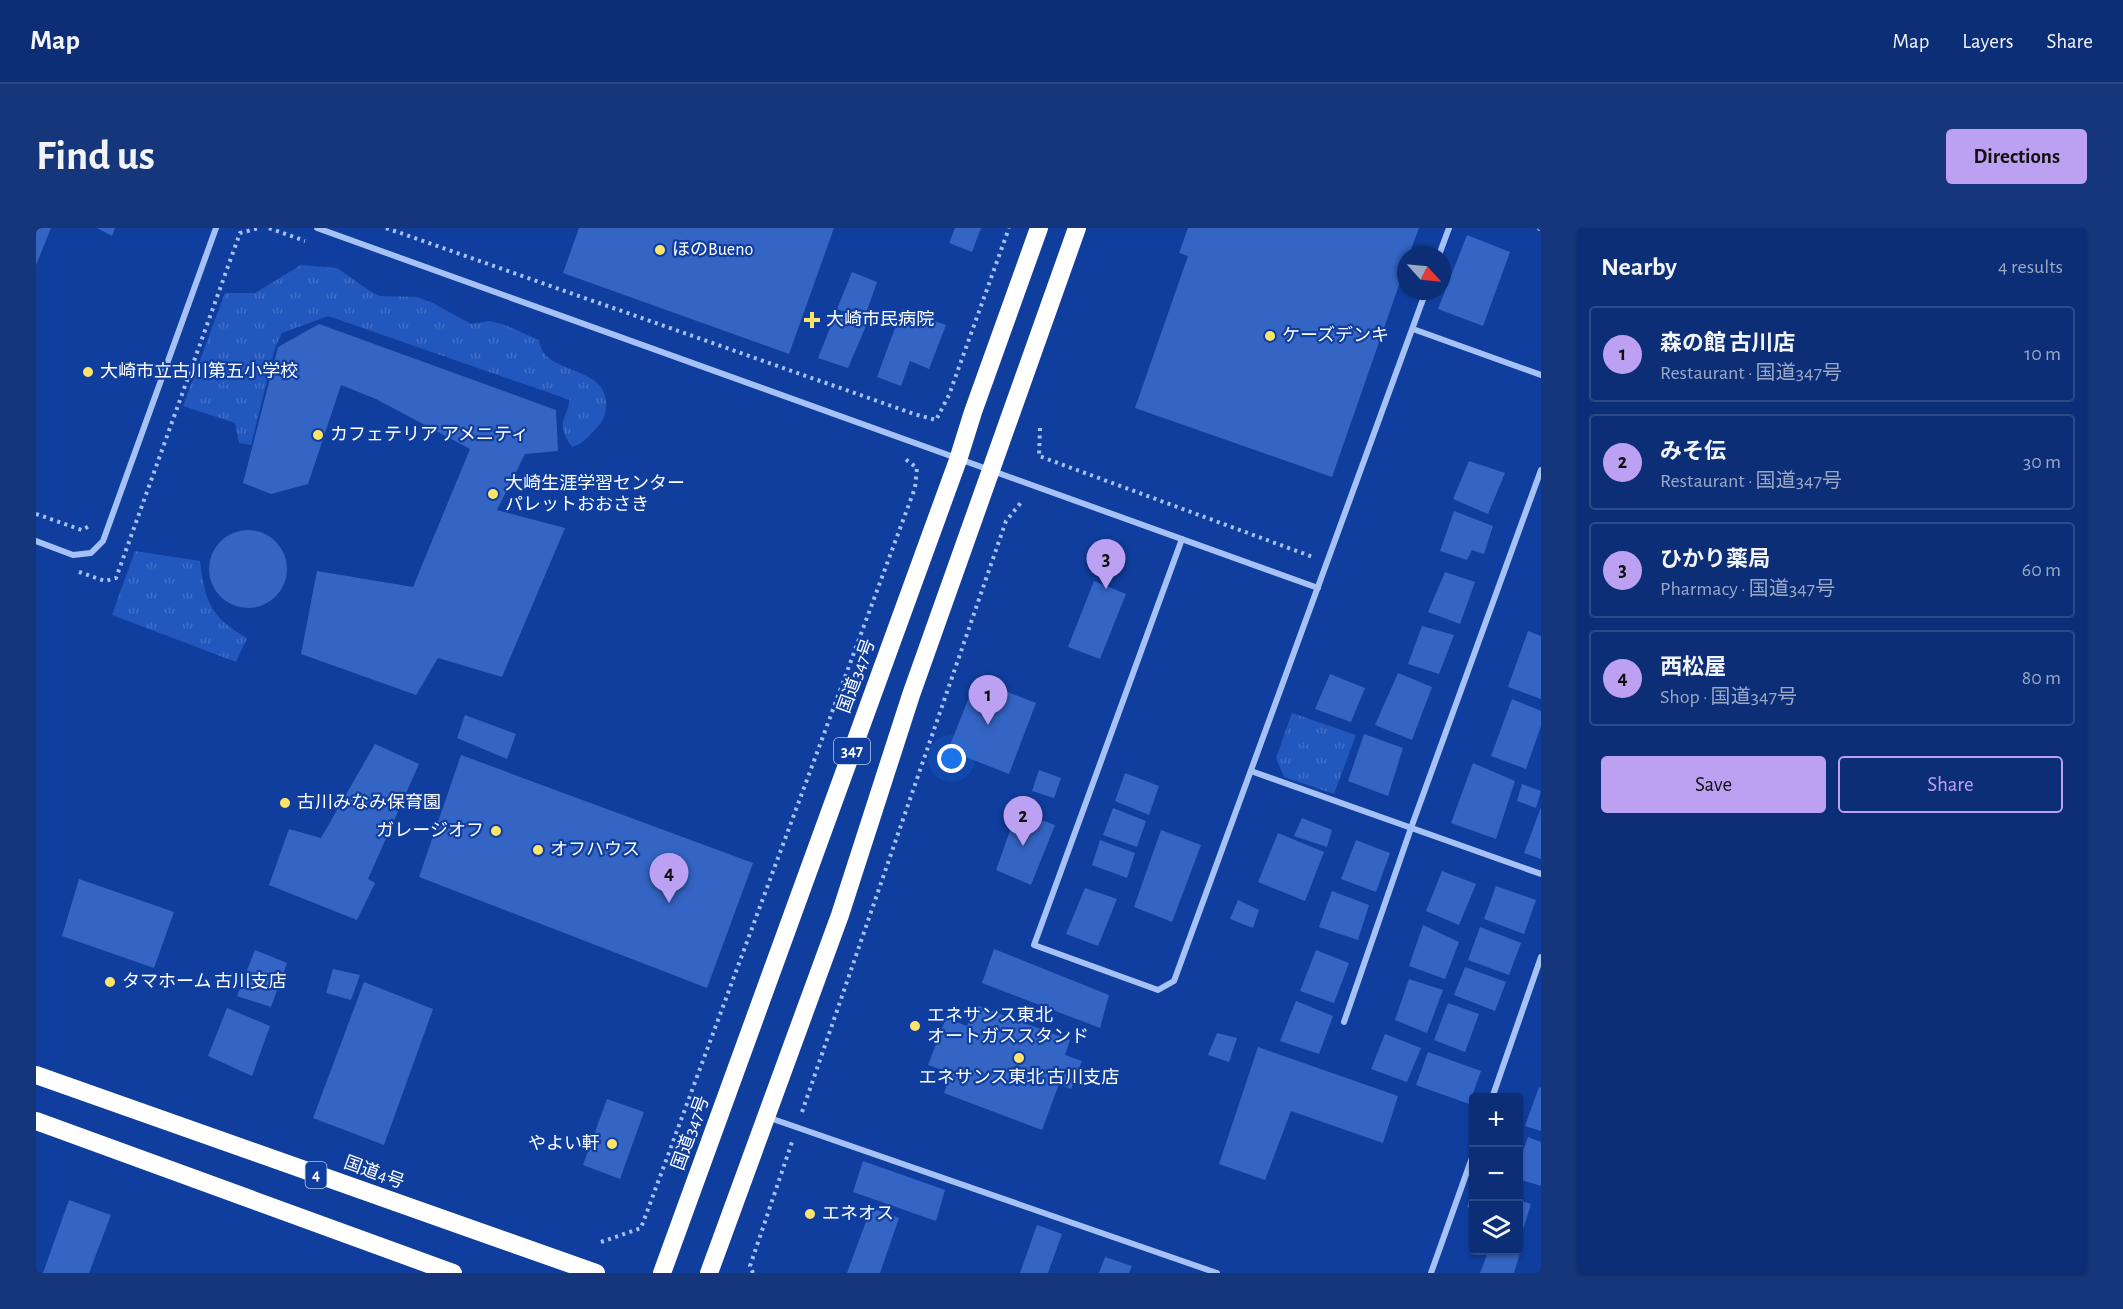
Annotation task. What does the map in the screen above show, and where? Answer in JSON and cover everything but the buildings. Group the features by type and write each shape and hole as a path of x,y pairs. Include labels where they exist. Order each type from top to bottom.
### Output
{"highway":[{"name":"国道347号","path":"662,1273 958,460 1039,228"},
{"name":"347","path":"709,1273 840,915 911,696 1077,228"},
{"name":"国道4号","path":"36,1075 596,1273"},
{"path":"36,1121 453,1273"}],"street":[{"path":"36,541 73,555 91,553 103,541 216,228"},
{"path":"317,228 1318,588"},
{"path":"1442,246 1449,228"},
{"path":"1182,539 1034,945 1158,990 1174,981 1423,300"},
{"path":"1413,329 1541,375"},
{"path":"1344,1022 1411,828 1541,470"},
{"path":"1251,771 1541,874"},
{"path":"1494,1093 1541,957"},
{"path":"766,1117 1217,1273"},
{"path":"1431,1273 1469,1164"}],"path":[{"path":"386,228 936,420 949,395 1010,228"},
{"path":"1040,428 1039,456 1327,562"},
{"path":"601,1242 641,1228 915,488 917,468 897,453"},
{"path":"753,1273 750,1266 1006,521 1023,499"},
{"path":"36,514 82,530 93,523"}],"green space":[{"path":"301,265 337,268 380,296 417,297 471,324 489,321 505,325 539,340 543,352 551,360 581,373 598,384 604,392 606,403 603,419 588,438 572,447 563,428 570,400 328,316 282,333 275,348 251,445 239,443 235,423 183,406 225,293 255,293"},
{"path":"135,551 200,561 204,587 211,607 225,623 247,638 236,662 112,615"},
{"path":"1292,713 1356,735 1334,794 1284,777 1276,758"}],"place":[{"name":"ほのBueno","path":"660,250"},
{"name":"大崎市民病院","path":"812,320"},
{"name":"ケーズデンキ","path":"1270,336"},
{"name":"大崎市立古川第五小学校","path":"88,372"},
{"name":"カフェテリア アメニティ","path":"318,435"},
{"name":"大崎生涯学習センター パレットおおさき","path":"493,494"},
{"name":"ひかり薬局","path":"1106,589"},
{"name":"森の館 古川店","path":"988,725"},
{"name":"古川みなみ保育園","path":"285,803"},
{"name":"ガレージオフ","path":"496,831"},
{"name":"みそ伝","path":"1023,846"},
{"name":"オフハウス","path":"538,850"},
{"name":"西松屋","path":"669,903"},
{"name":"タマホーム 古川支店","path":"110,982"},
{"name":"エネサンス東北 オートガススタンド","path":"915,1026"},
{"name":"エネサンス東北 古川支店","path":"1019,1058"},
{"name":"やよい軒","path":"612,1144"},
{"name":"エネオス","path":"810,1214"}]}
